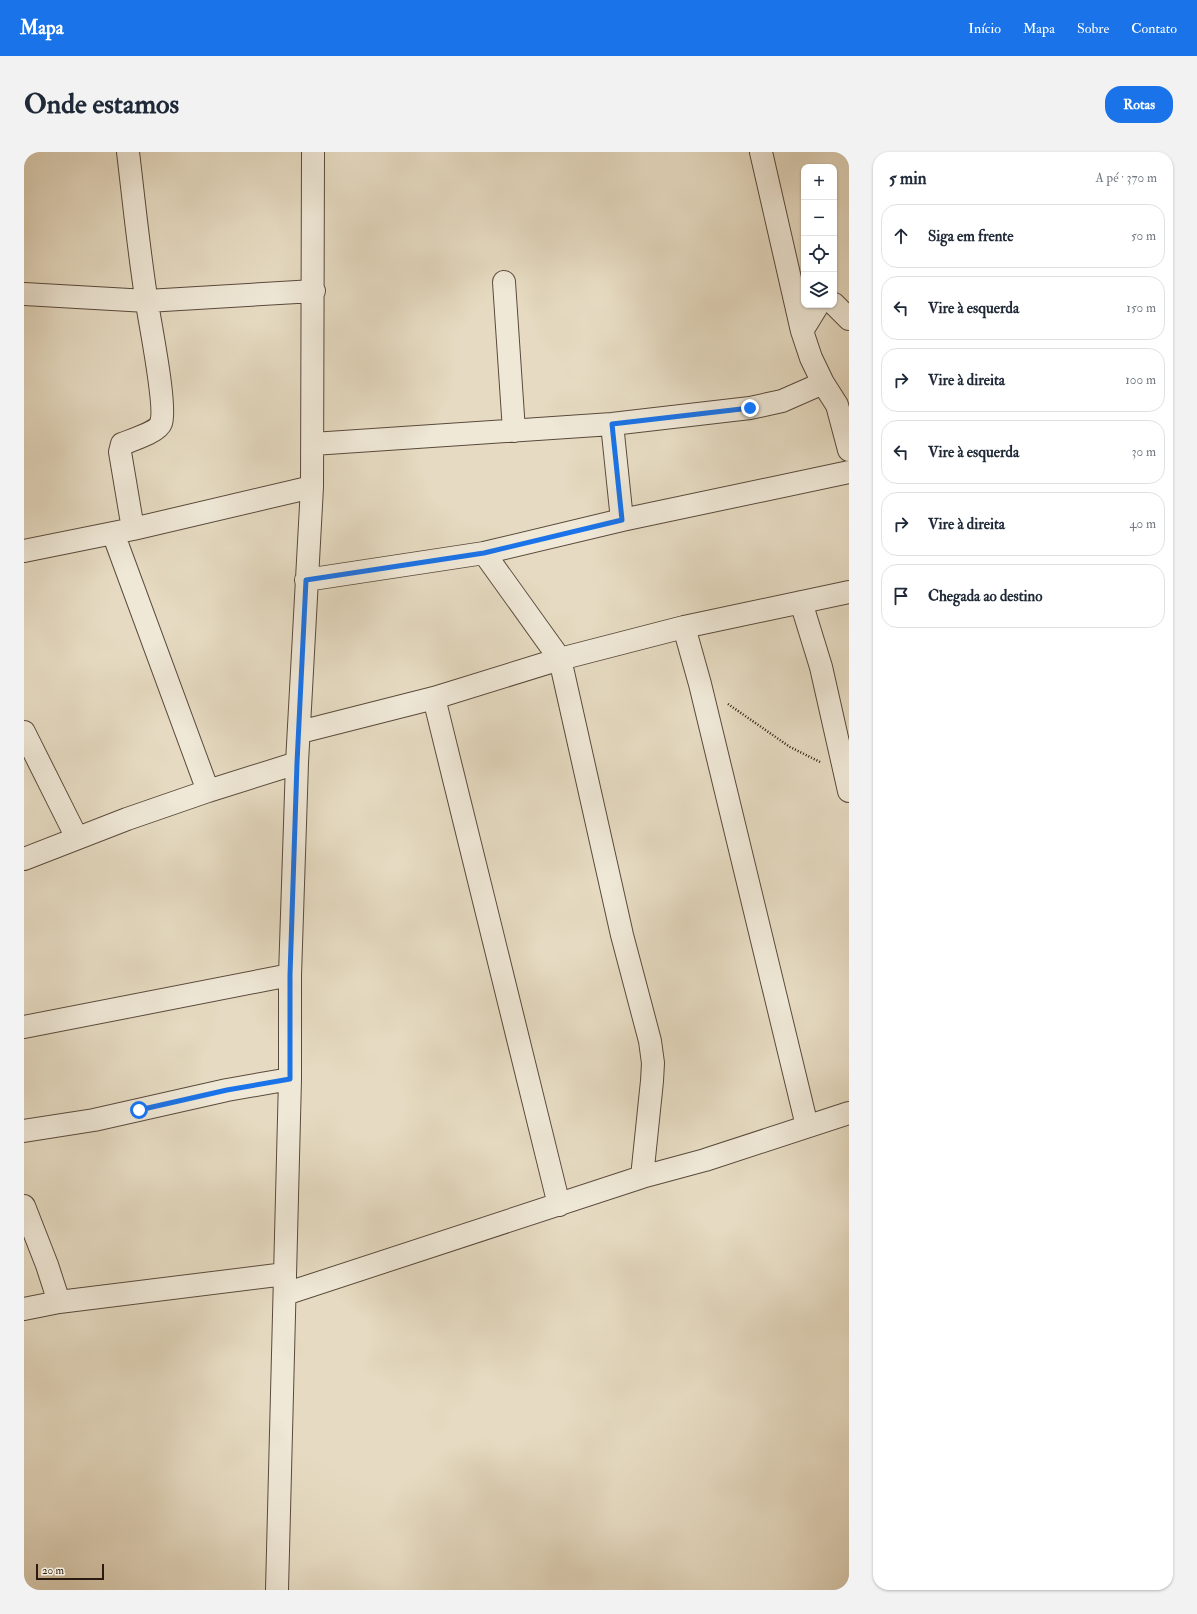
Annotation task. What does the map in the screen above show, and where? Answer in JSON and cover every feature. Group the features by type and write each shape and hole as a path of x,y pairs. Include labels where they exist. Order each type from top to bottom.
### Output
{"street":[{"path":"128,152 147,301 161,394 163,419 161,425 156,429 122,444 120,452 123,531 208,791"},
{"path":"278,1590 290,1079 290,975 297,763 300,732 306,580 312,487 314,291 313,152"},
{"path":"761,152 802,331 811,358 823,383 837,406 849,450"},
{"path":"786,258 801,272"},
{"path":"504,282 514,431"},
{"path":"24,294 147,301 314,291"},
{"path":"837,307 849,319"},
{"path":"802,331 816,308"},
{"path":"312,444 612,424 750,408 782,401 823,383"},
{"path":"612,424 622,520"},
{"path":"306,580 484,553 622,520 849,472"},
{"path":"24,551 123,531 312,487"},
{"path":"484,553 560,659 622,935 650,1041 653,1063 652,1081 642,1177"},
{"path":"300,732 434,698 560,659 684,627 849,592"},
{"path":"801,602 821,667 849,791"},
{"path":"684,627 700,684 807,1126"},
{"path":"434,698 559,1205"},
{"path":"24,732 77,838"},
{"path":"24,859 77,838 208,791 297,763"},
{"path":"24,1027 290,975"},
{"path":"24,1131 94,1120 227,1090 290,1079"},
{"path":"24,1308 59,1302 285,1284 559,1205 642,1177 705,1160 849,1113"},
{"path":"24,1206 47,1265 59,1302"}],"path":[{"path":"700,684 790,747 818,761 844,770"}],"route":[{"path":"139,1110 227,1090 290,1079 290,975 297,763 300,732 306,580 484,553 622,520 612,424 750,408"}]}
